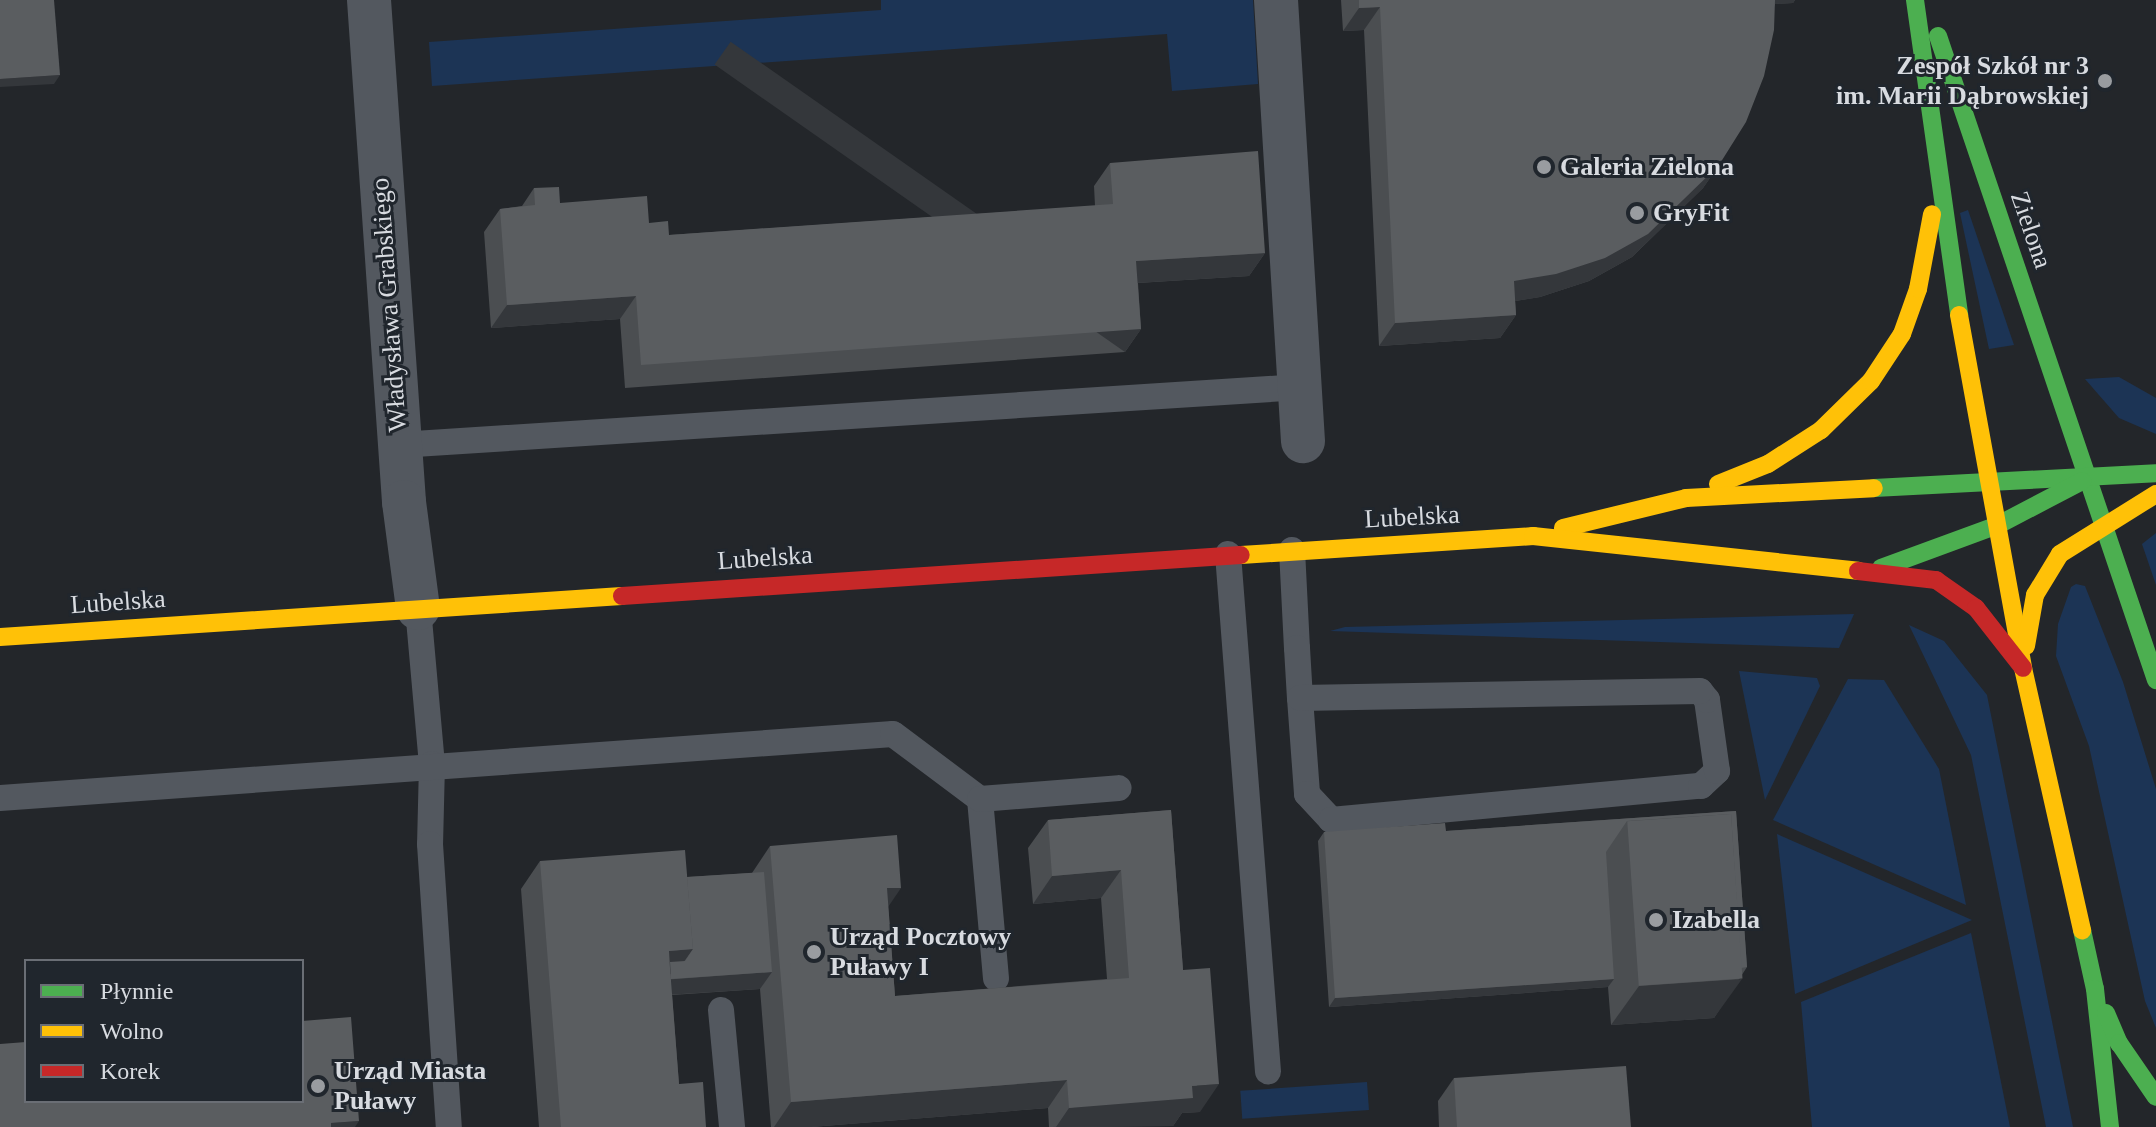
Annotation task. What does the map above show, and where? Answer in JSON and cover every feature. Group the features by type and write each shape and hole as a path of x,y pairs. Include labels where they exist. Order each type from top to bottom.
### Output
{"main road":[{"path":"1915,0 1936,176 2023,668 2095,989 2110,1127"},
{"name":"Zielona","path":"1926,0 2090,476 2156,680"},
{"path":"1686,498 1768,464 1821,430 1871,381 1902,334 1918,289 1936,176"},
{"name":"Lubelska","path":"1533,536 1686,498 2156,473"},
{"path":"1878,570 1998,525 2090,476"},
{"path":"2023,668 2035,595 2060,554 2104,522 2156,494"},
{"name":"Lubelska","path":"0,637 1533,536 1878,570 1936,580 1976,608 2023,668"},
{"path":"2095,989 2119,1043 2156,1097"}],"street":[{"name":"Władysława Grabskiego","path":"369,0 399,445 418,608"},
{"path":"1276,0 1303,441"}],"lane":[{"path":"399,445 1300,387"},
{"path":"1292,550 1300,698 1307,794 1331,820 1701,786 1717,771 1707,700 1700,691 1300,698"},
{"path":"1228,554 1268,1071"},
{"path":"418,608 432,764 430,844 449,1127"},
{"path":"0,798 432,764 893,734 980,799 1119,788"},
{"path":"980,799 996,978"},
{"path":"721,1010 732,1127"}],"shaded area":[{"path":"881,0 1253,0 1258,84 1172,91 1167,34 432,86 429,42 881,10"},
{"path":"1968,210 2014,345 1989,349 1960,213"},
{"path":"2119,377 2156,398 2156,434 2119,418 2085,379"},
{"path":"2156,533 2156,585 2142,544"},
{"path":"2076,584 2085,586 2123,682 2156,789 2156,1028 2145,1001 2089,746 2056,656 2058,624 2071,587"},
{"path":"1854,614 1839,648 1330,631 1345,627"},
{"path":"1909,625 1944,641 1987,695 2073,1127 2046,1127 1971,755"},
{"path":"1739,671 1817,678 1820,686 1765,800"},
{"path":"1848,679 1884,680 1939,769 1966,905 1773,820"},
{"path":"1777,834 1972,920 1795,994"},
{"path":"1971,933 2010,1127 1812,1127 1801,1002"},
{"path":"1367,1082 1369,1110 1242,1119 1240,1091"}],"building":[{"path":"0,0 54,0 60,75 0,79"},
{"name":"Galeria Zielona","path":"1359,0 1775,0 1774,30 1764,76 1746,122 1719,165 1648,234 1605,258 1556,274 1514,281 1516,315 1395,323 1380,7 1359,8"},
{"path":"1258,151 1265,253 1136,261 1141,329 641,365 636,296 507,305 500,209 535,205 534,188 559,187 560,203 647,196 649,223 668,221 669,235 1113,204 1110,163"},
{"name":"Urząd Pocztowy Puławy I","path":"1171,810 1183,970 1210,968 1219,1084 1192,1086 1193,1098 1069,1108 1067,1080 791,1102 770,846 897,835 901,888 887,888 895,996 1129,978 1121,870 1052,876 1048,820"},
{"path":"1736,811 1747,967 1741,968 1731,814 1627,821 1606,852 1614,979 1335,998 1324,832 1445,823 1446,831"},
{"path":"1731,814 1743,979 1639,986 1627,821"},
{"path":"685,850 693,949 669,951 670,968 679,1084 703,1082 706,1127 561,1127 540,861"},
{"path":"764,872 772,972 671,979 670,962 685,961 693,949 687,877"},
{"name":"Urząd Miasta Puławy","path":"351,1017 359,1121 331,1123 331,1127 0,1127 0,1044 24,1042 24,1103 304,1103 304,1021"},
{"path":"1626,1066 1631,1127 1457,1127 1454,1078"}],"traffic: fast":[{"path":"1915,0 1959,315"},
{"path":"1938,36 2156,680"},
{"path":"1874,488 2156,473"},
{"path":"1881,568 1998,525 2082,481"},
{"path":"2082,930 2095,989 2110,1127"},
{"path":"2106,1013 2119,1043 2156,1097"}],"traffic: slow":[{"path":"1718,484 1768,464 1821,430 1871,381 1902,334 1918,289 1932,214"},
{"path":"1959,315 2023,668 2082,930"},
{"path":"1563,528 1686,498 1874,488"},
{"path":"2026,646 2035,595 2060,554 2156,494"},
{"path":"1241,555 1533,536 1858,571"},
{"path":"0,637 622,596"}],"traffic: jam":[{"path":"622,596 1241,555"},
{"path":"1858,571 1936,580 1976,608 2023,668"}],"place":[{"name":"Zespół Szkół nr 3 im. Marii Dąbrowskiej","path":"2105,81"},
{"name":"Galeria Zielona","path":"1544,167"},
{"name":"GryFit","path":"1637,213"},
{"name":"Izabella","path":"1656,920"},
{"name":"Urząd Pocztowy Puławy I","path":"814,952"},
{"name":"Urząd Miasta Puławy","path":"318,1086"}]}
